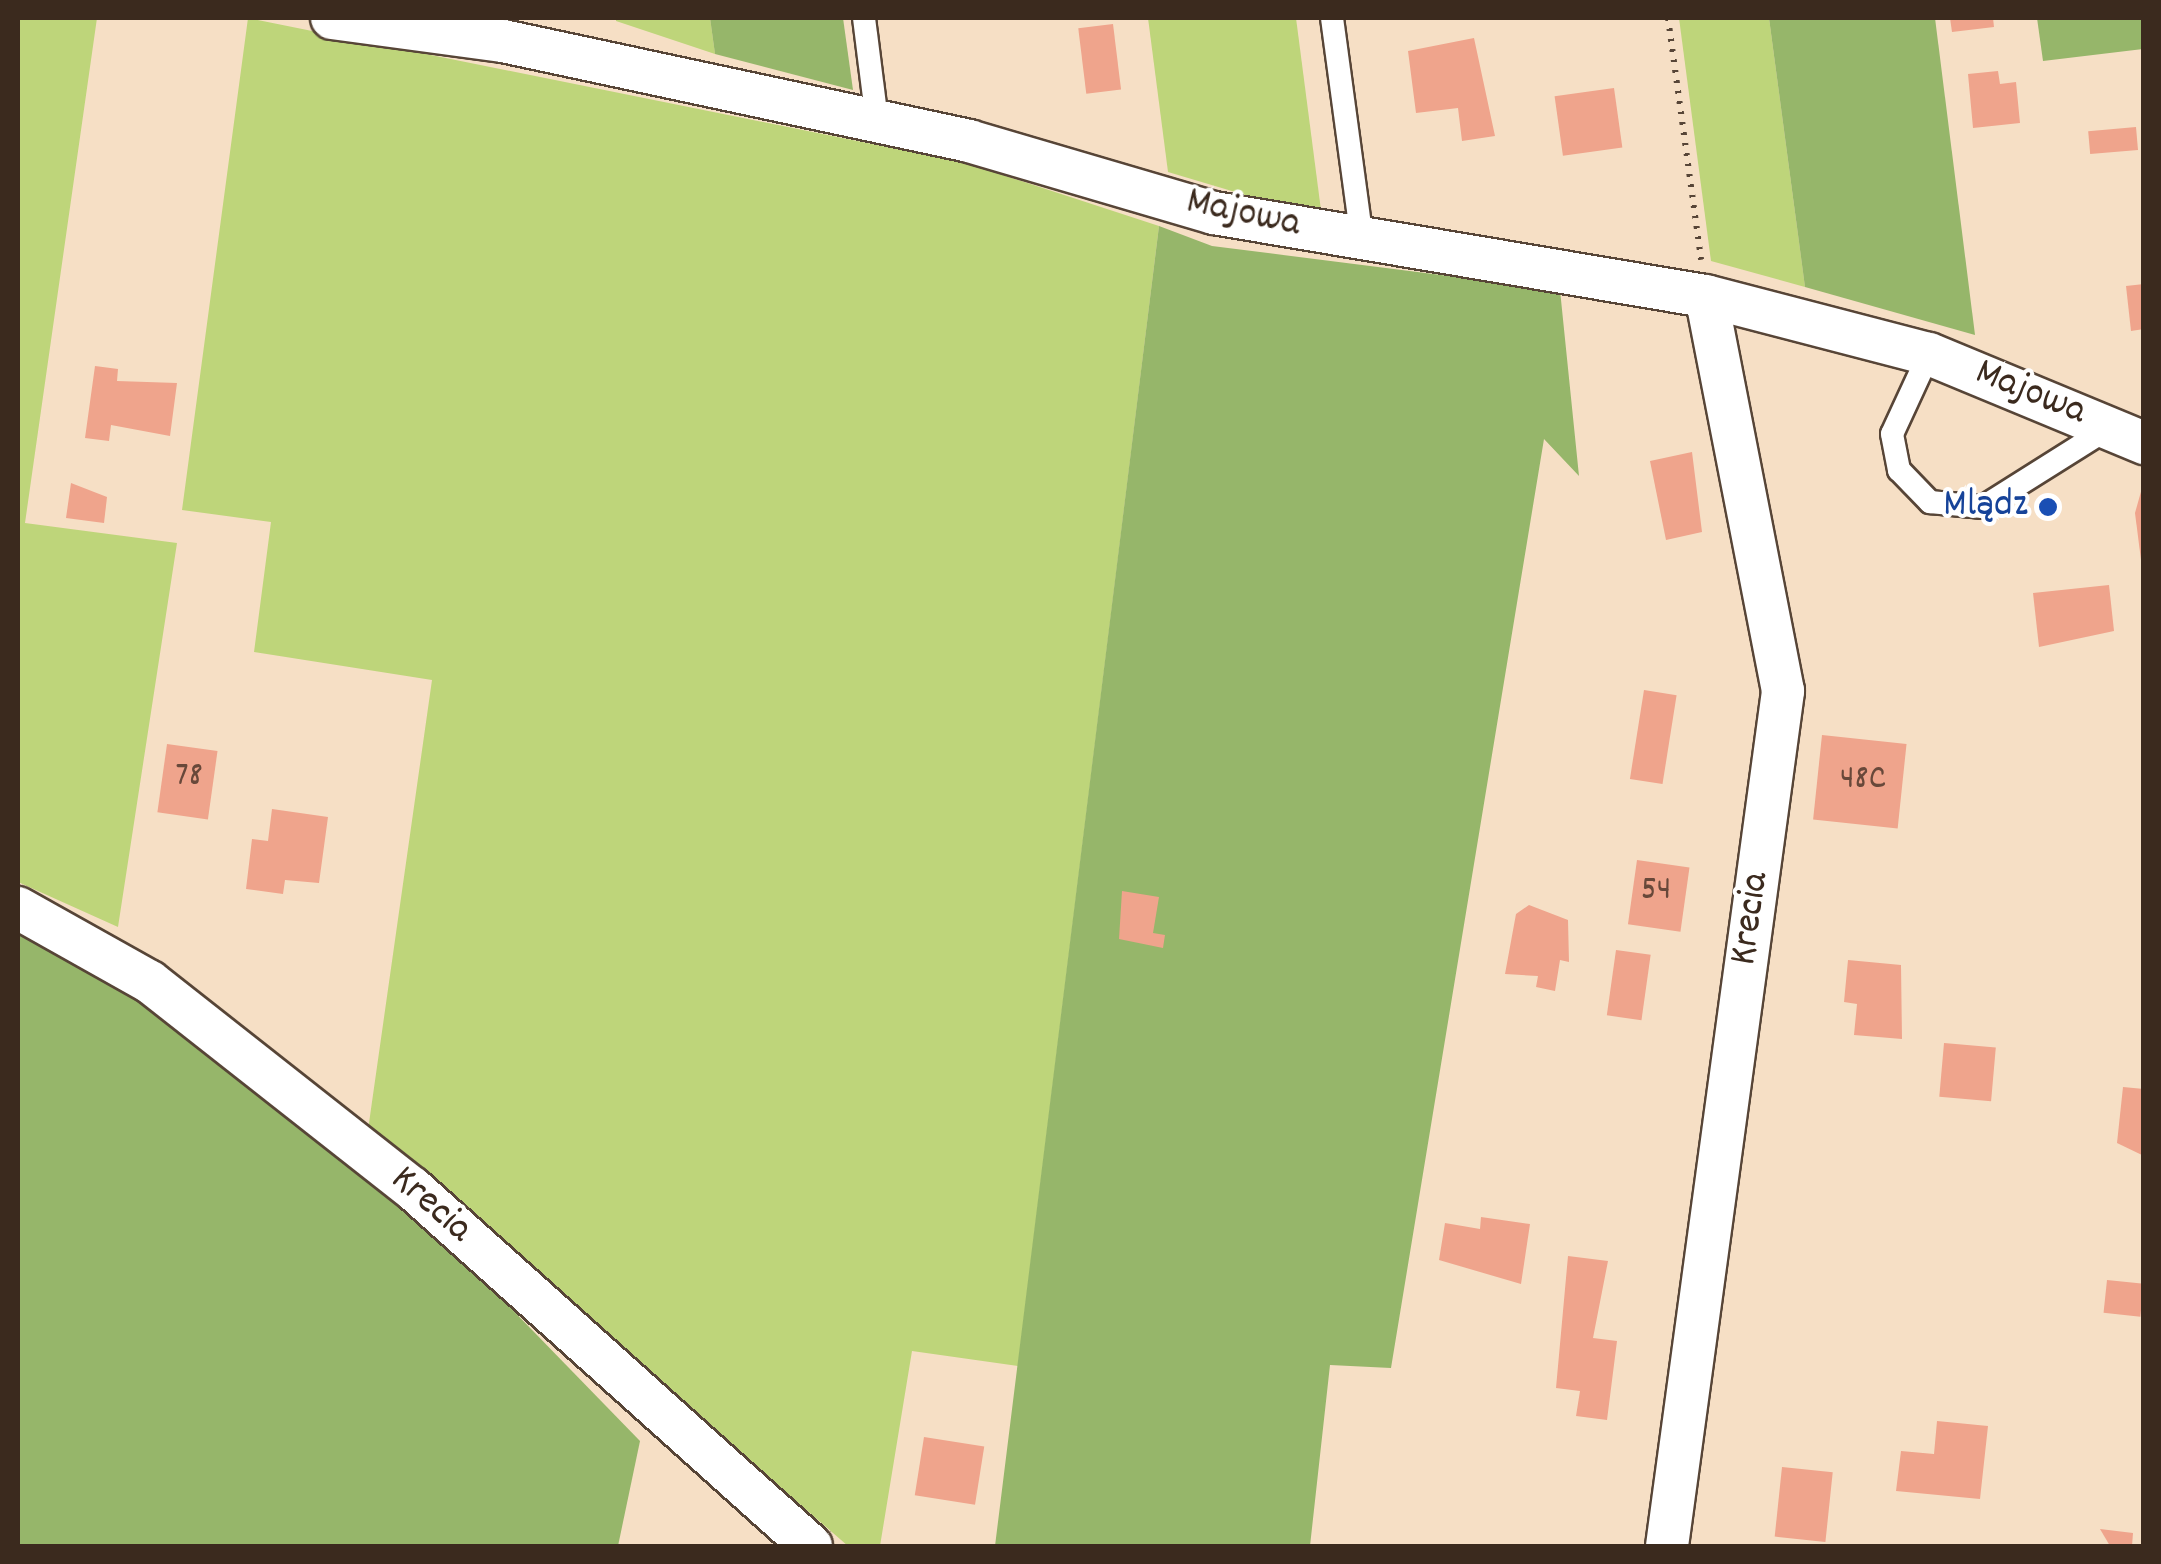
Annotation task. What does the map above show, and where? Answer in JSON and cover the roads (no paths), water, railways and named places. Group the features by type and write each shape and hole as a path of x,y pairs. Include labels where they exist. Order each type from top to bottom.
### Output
{"street":[{"name":"Majowa","path":"332,18 503,41 878,121 1214,213 1706,296 1929,354 2127,435"},
{"name":"Krecia","path":"1667,1546 1783,691 1706,296"},
{"name":"Krecia","path":"18,908 150,982 397,1176 810,1546"}],"lane":[{"path":"864,18 878,121"},
{"path":"1332,18 1362,239"},
{"path":"1929,354 1900,410 1892,450 1930,502 1983,508 2127,435"}],"place":[{"name":"Mlądz","path":"2048,507"}]}
